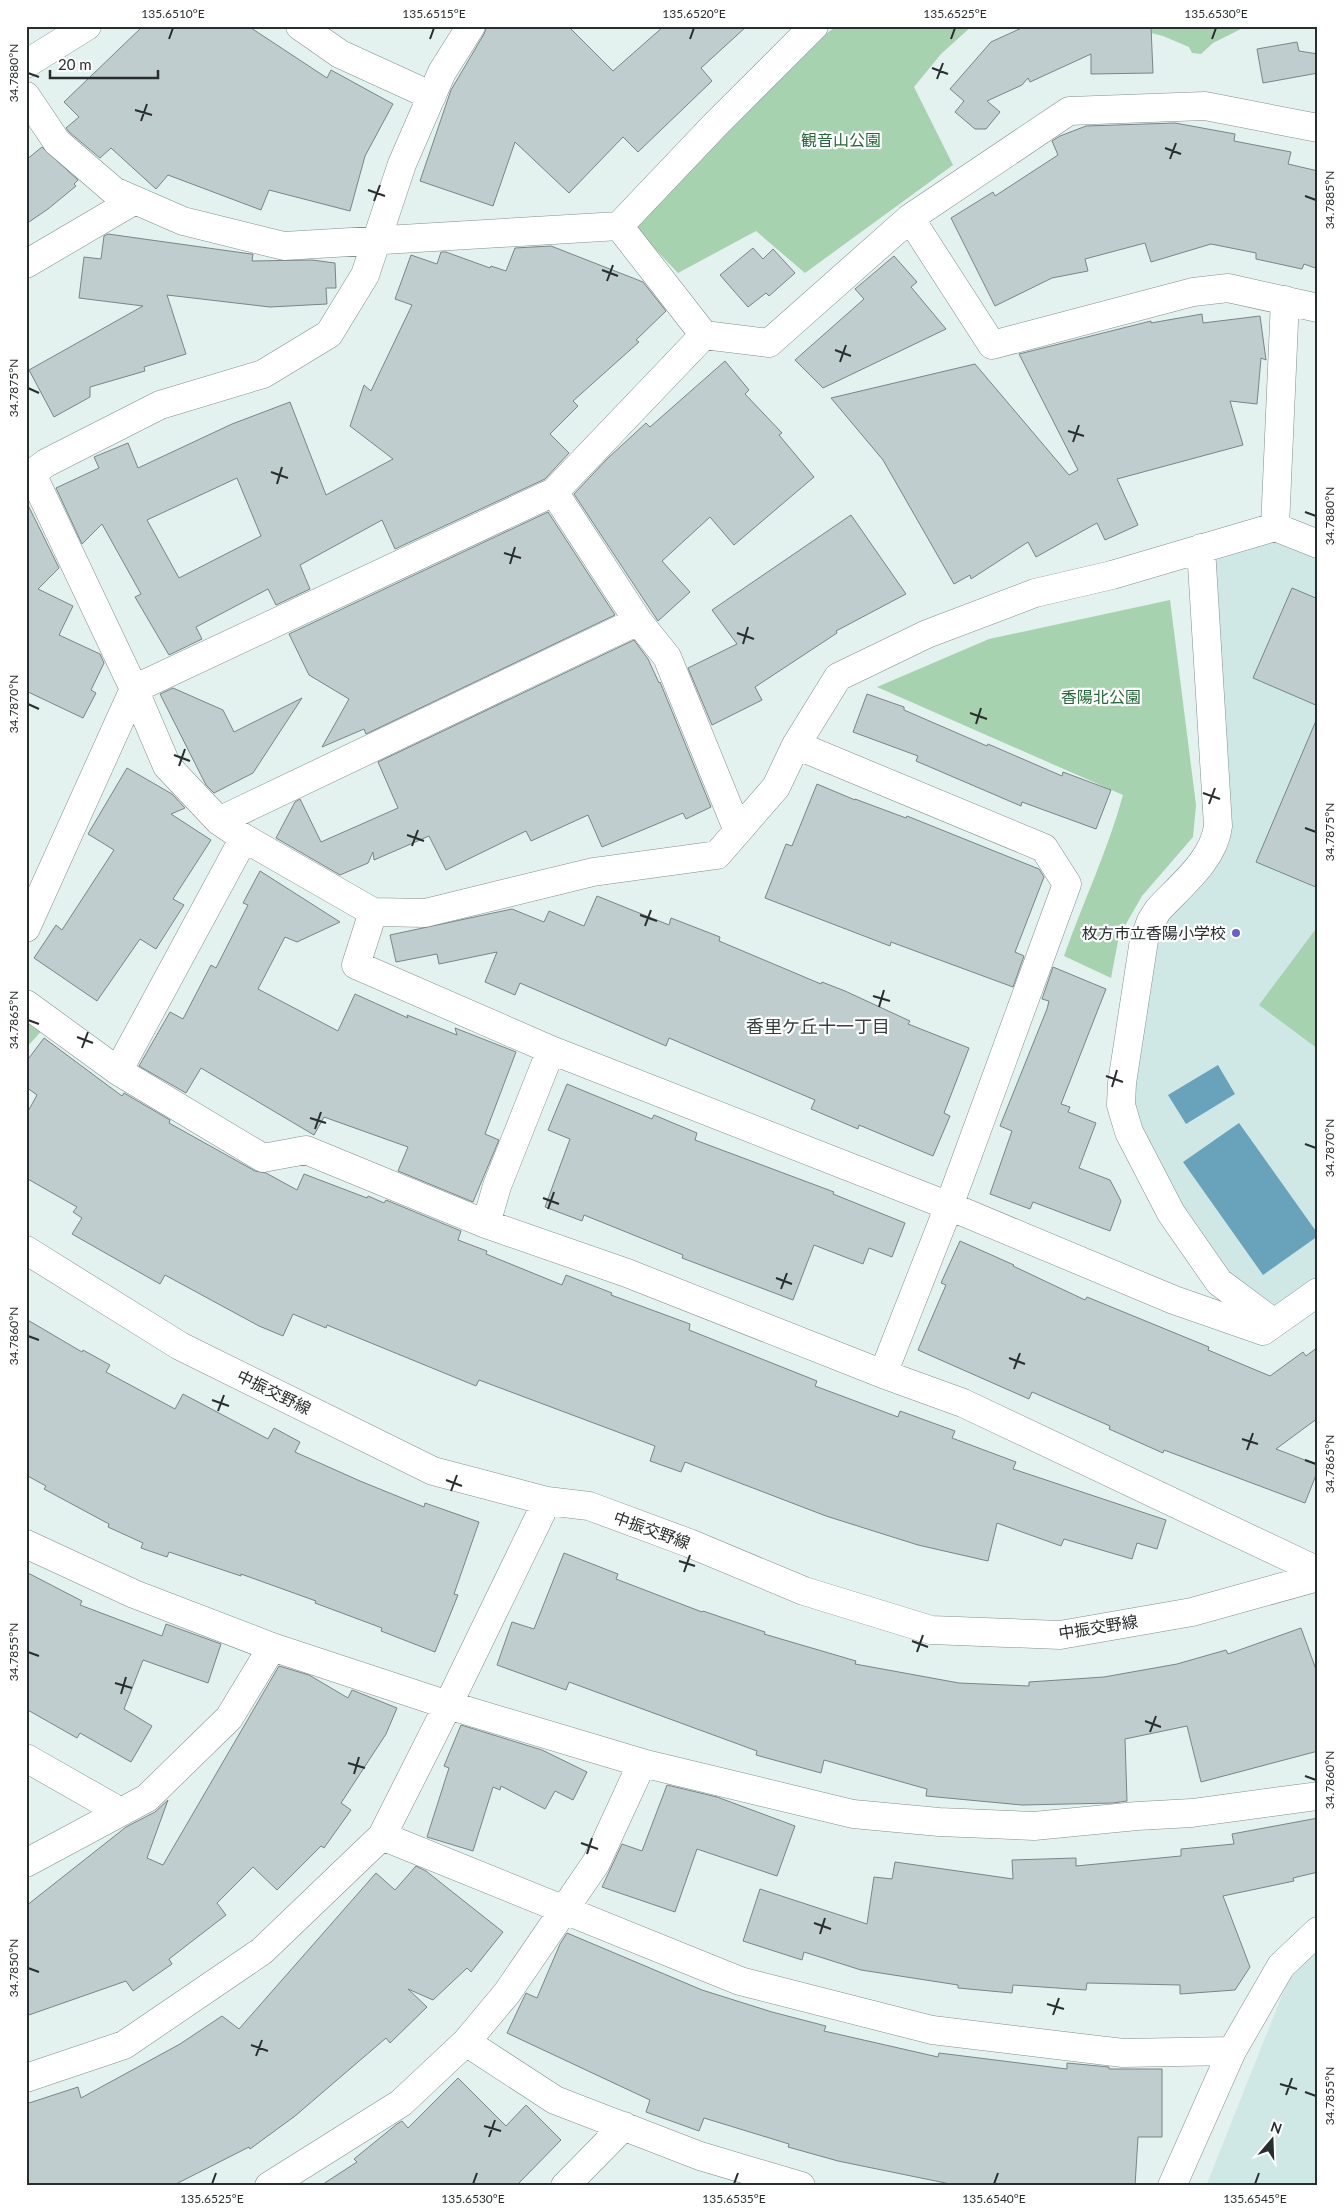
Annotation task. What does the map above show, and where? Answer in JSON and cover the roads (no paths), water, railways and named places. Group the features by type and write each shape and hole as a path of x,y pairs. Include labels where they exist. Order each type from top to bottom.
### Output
{"street":[{"path":"26,64 87,26"},
{"path":"300,26 340,54 432,96"},
{"path":"471,26 442,72 402,164 365,275 329,334 263,374 160,405 46,463 29,476 134,689 167,766 219,821 244,838 373,912 424,913 593,872 717,855 776,787 796,745 838,677 918,638 1034,593 1112,575 1275,527 1318,544"},
{"path":"26,96 57,142 114,191 183,221 284,246 619,226 714,126 814,26"},
{"path":"619,226 704,335 768,344 910,218 1068,111 1205,106 1318,128"},
{"path":"26,264 136,200"},
{"path":"910,218 992,345 1193,292 1228,288 1318,308"},
{"path":"1275,527 1286,300"},
{"path":"26,928 134,689 554,492 704,335"},
{"path":"554,492 638,621 667,657 738,831"},
{"path":"1201,548 1218,826 1216,837 1208,856 1158,910 1151,921 1144,940 1122,1083 1122,1105 1129,1132 1171,1213 1218,1282 1274,1323"},
{"path":"219,821 638,621"},
{"path":"796,745 1044,848 1067,884 949,1206 883,1374"},
{"path":"118,1071 244,838"},
{"path":"373,912 356,965 551,1050 949,1206 1174,1300 1263,1331 1318,1292"},
{"path":"26,1004 118,1071 263,1158 306,1150 486,1224 627,1273 883,1374 963,1403 1318,1571"},
{"path":"486,1224 497,1186 551,1050"},
{"name":"中振交野線","path":"26,1250 180,1346 434,1471 547,1501 589,1506 689,1543 804,1591 931,1630 1060,1635 1192,1612 1318,1577"},
{"path":"26,2078 124,2045 141,2034 262,1950 382,1836 547,1501"},
{"path":"26,1544 134,1594 272,1647 448,1705 642,1763 853,1814 939,1822 1034,1826 1137,1816 1192,1813 1318,1796"},
{"path":"26,1863 147,1798 229,1718 272,1647"},
{"path":"26,1758 121,1812"},
{"path":"269,2186 401,2103 466,2042 507,1993 596,1863 642,1763"},
{"path":"382,1836 740,1981 932,2030 1123,2053 1232,2051"},
{"path":"1172,2186 1232,2051 1281,1966 1318,1931"},
{"path":"466,2042 555,2100 700,2156 801,2186"},
{"path":"565,2186 624,2126"}],"water":[{"path":"1218,1065 1235,1094 1186,1124 1168,1095"},
{"path":"1239,1123 1318,1234 1318,1236 1263,1275 1183,1162"}],"place":[{"name":"枚方市立香陽小学校","path":"1236,933"}],"district":[{"name":"香里ケ丘十一丁目","path":"818,1027"}],"park label":[{"name":"観音山公園","path":"841,140"},
{"name":"香陽北公園","path":"1101,697"}]}
